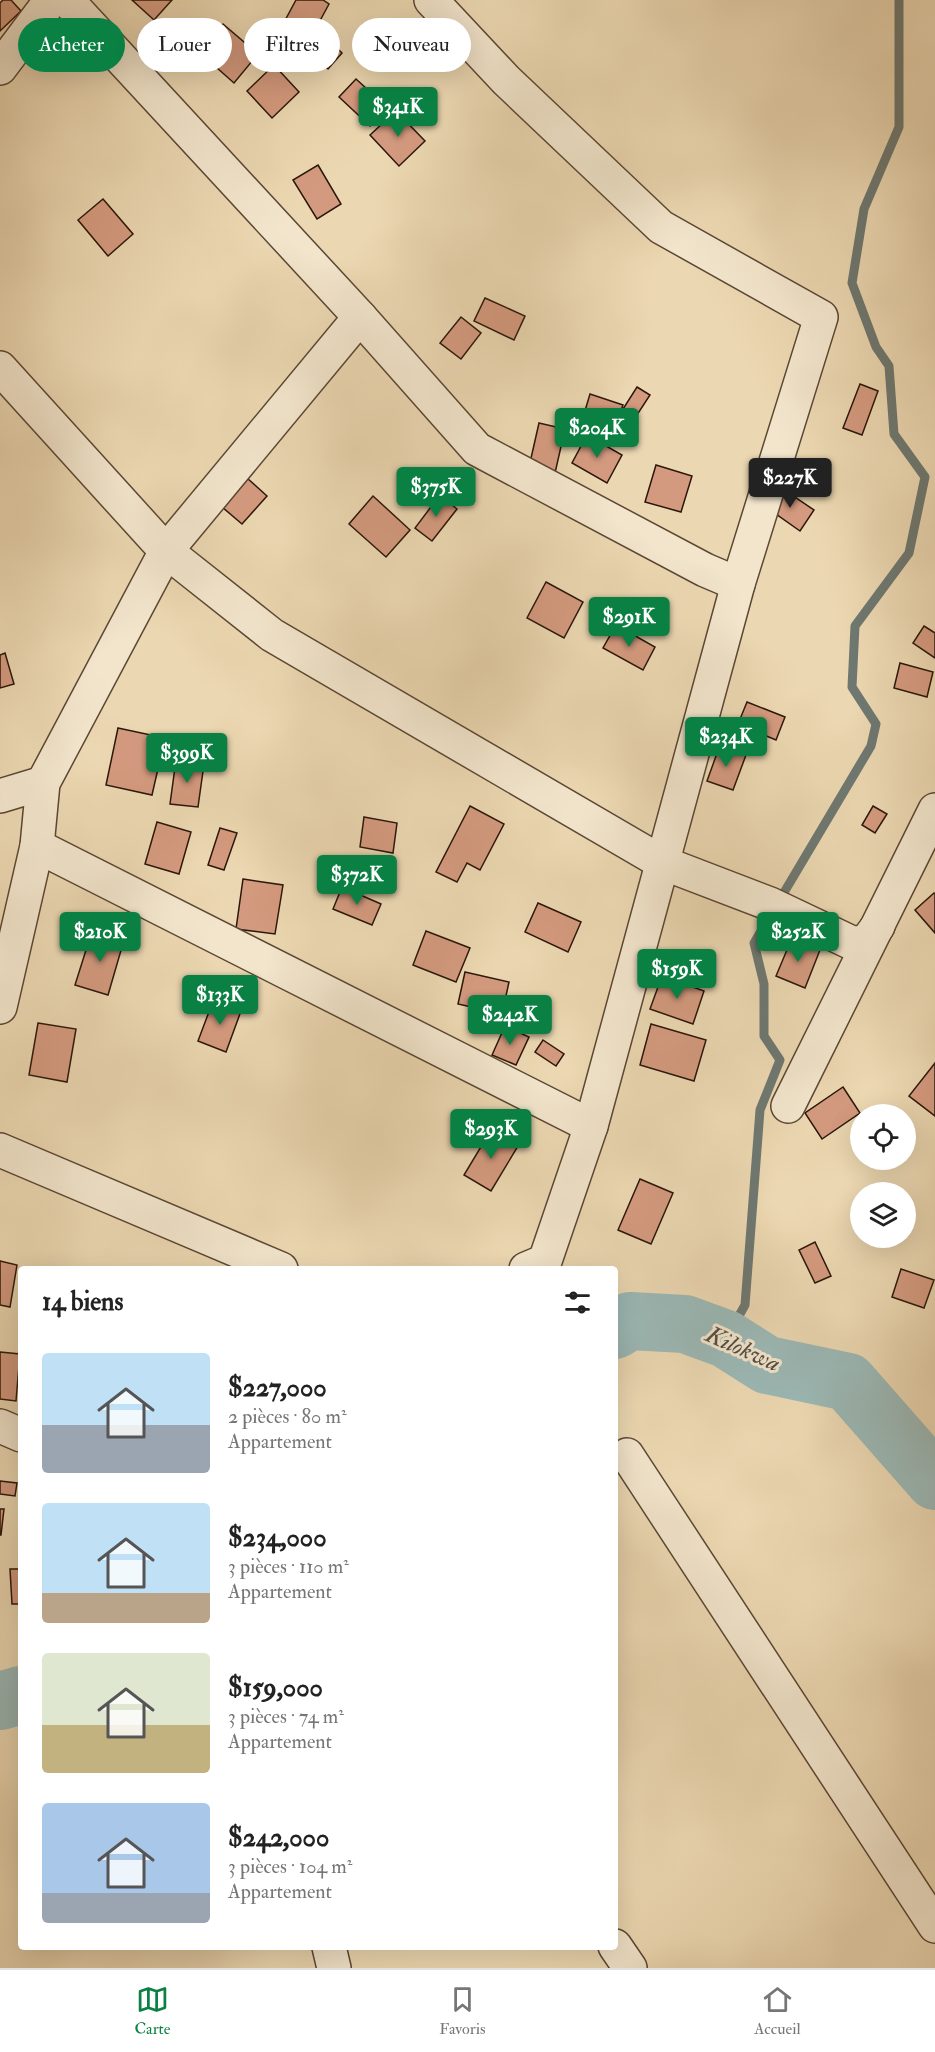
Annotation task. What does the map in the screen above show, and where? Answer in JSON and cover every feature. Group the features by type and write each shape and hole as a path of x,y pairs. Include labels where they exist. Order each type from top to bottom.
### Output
{"street":[{"path":"0,68 51,0"},
{"path":"67,0 360,317 477,449 705,570 738,584"},
{"path":"431,0 506,80 661,227 821,317 738,584 591,1126 536,1265"},
{"path":"0,1007 37,846 43,783 166,551 360,317"},
{"path":"0,368 166,551 272,635 663,863 778,908 852,944 866,942 878,926"},
{"path":"0,796 43,783"},
{"path":"788,1106 935,810"},
{"path":"37,846 591,1126"},
{"path":"0,1150 274,1266"},
{"path":"0,1426 18,1434"},
{"path":"627,1455 935,1926"},
{"path":"330,1950 333,1968"},
{"path":"618,1950 630,1968"}],"building":[{"path":"3,0 11,0 21,11 0,31 0,3"},
{"path":"132,0 172,0 156,18 152,18"},
{"path":"296,0 323,0 329,4 321,18 286,18"},
{"path":"232,32 244,42 244,71 234,83 222,72 232,72"},
{"path":"267,72 280,72 299,92 272,118 247,91"},
{"path":"356,79 387,107 370,126 339,97"},
{"path":"396,111 425,141 399,166 370,135"},
{"path":"318,165 341,204 317,219 293,180"},
{"path":"103,199 133,234 108,256 78,220"},
{"path":"485,298 525,316 514,340 474,321"},
{"path":"461,317 481,333 461,359 440,343"},
{"path":"860,384 878,391 862,435 843,428"},
{"path":"637,387 650,395 635,418 623,409"},
{"path":"590,394 623,405 616,425 584,414"},
{"path":"539,423 565,429 555,473 529,467"},
{"path":"587,435 622,455 607,483 572,463"},
{"path":"656,465 692,476 681,512 645,502"},
{"path":"247,478 267,496 242,524 222,507"},
{"path":"780,487 814,510 800,531 766,507"},
{"path":"440,495 457,509 432,541 415,528"},
{"path":"373,496 410,530 386,557 349,524"},
{"path":"546,582 583,602 564,638 527,618"},
{"path":"616,625 655,647 643,670 603,648"},
{"path":"924,626 935,633 935,658 913,643"},
{"path":"5,653 14,684 0,688 0,655"},
{"path":"900,663 933,672 927,697 894,688"},
{"path":"747,702 785,717 776,740 738,724"},
{"path":"118,728 165,738 152,795 106,785"},
{"path":"720,745 746,755 733,790 707,781"},
{"path":"176,760 204,764 198,807 170,804"},
{"path":"470,806 504,824 480,870 467,863 457,882 436,872"},
{"path":"873,806 887,814 875,833 862,825"},
{"path":"364,817 397,823 393,853 360,847"},
{"path":"157,822 191,832 179,874 145,864"},
{"path":"220,828 237,833 224,870 208,865"},
{"path":"243,879 283,885 275,934 236,929"},
{"path":"342,887 381,904 372,925 333,909"},
{"path":"935,894 935,933 915,910"},
{"path":"538,903 581,922 568,952 525,932"},
{"path":"92,931 124,940 108,995 75,985"},
{"path":"426,931 470,948 456,982 413,965"},
{"path":"792,938 820,950 805,988 776,976"},
{"path":"465,972 509,982 502,1014 458,1004"},
{"path":"662,976 704,991 693,1024 650,1009"},
{"path":"213,1001 241,1011 226,1052 198,1041"},
{"path":"38,1023 76,1029 67,1082 29,1075"},
{"path":"651,1024 706,1040 694,1081 640,1065"},
{"path":"505,1026 529,1037 516,1065 492,1055"},
{"path":"543,1040 564,1054 556,1066 535,1052"},
{"path":"935,1063 935,1116 909,1096"},
{"path":"843,1087 854,1104 850,1104 850,1120 822,1139 805,1113"},
{"path":"491,1130 518,1146 491,1191 464,1175"},
{"path":"640,1179 673,1193 651,1244 618,1230"},
{"path":"815,1242 831,1276 815,1283 799,1250"},
{"path":"0,1261 17,1265 10,1307 0,1305"},
{"path":"901,1269 934,1280 924,1308 892,1297"},
{"path":"0,1352 18,1354 16,1401 0,1399"},
{"path":"0,1481 17,1483 15,1496 0,1494"},
{"path":"0,1509 4,1509 1,1535 0,1535"},
{"path":"10,1569 18,1569 18,1604 12,1604"}],"waterway":[{"path":"726,1339 745,1305 760,1110 780,1060 764,1036 764,984 754,943 871,746 876,724 852,687 855,626 909,553 925,477 894,434 889,366 876,347 852,283 864,209 899,127 899,0"},
{"name":"Kilokwa","path":"618,1328 630,1321 685,1324 726,1339 767,1365 848,1382 935,1481"},
{"name":"Kilokwa","path":"0,1701 18,1696"}]}
